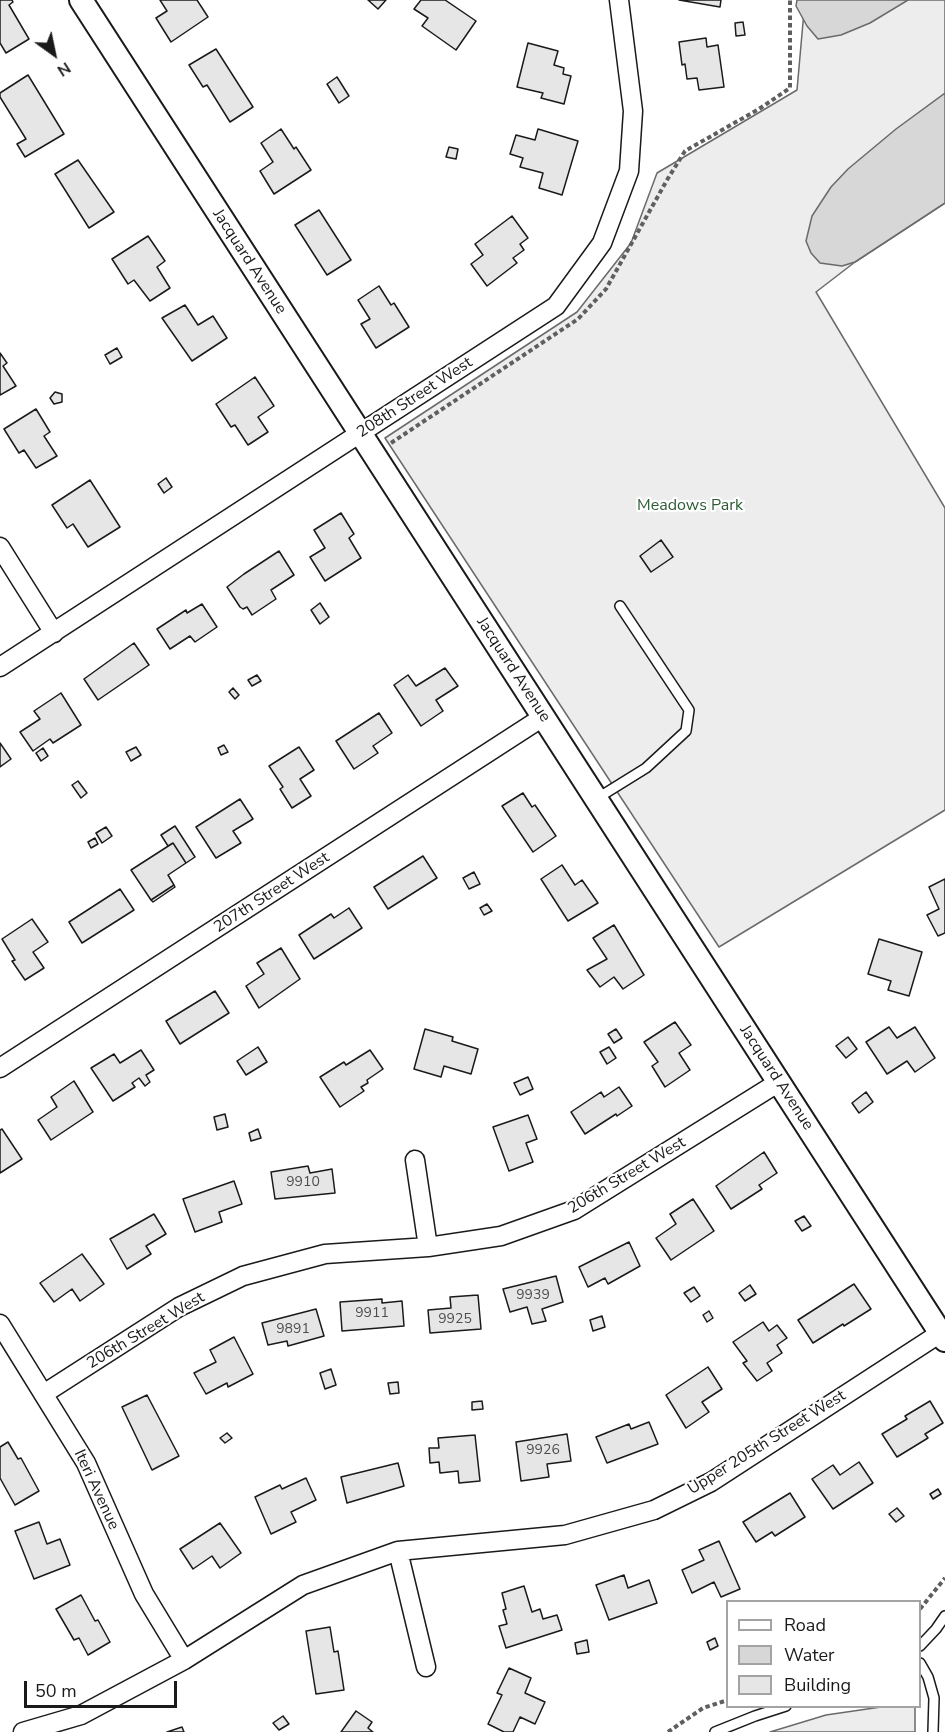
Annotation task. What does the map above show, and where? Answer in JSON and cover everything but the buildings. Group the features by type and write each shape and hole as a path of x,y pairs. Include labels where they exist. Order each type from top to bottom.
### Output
{"street":[{"name":"Jacquard Avenue","path":"81,0 778,1082 944,1334"},
{"name":"208th Street West","path":"0,668 556,306 602,243 628,171 633,111 619,0"},
{"path":"0,547 54,633"},
{"name":"207th Street West","path":"0,1068 543,717"},
{"name":"206th Street West","path":"45,1393 179,1307 243,1276 325,1254 428,1247 501,1236 574,1210 778,1082"},
{"path":"415,1160 428,1247"},
{"name":"Iteri Avenue","path":"0,1324 45,1393 86,1463 144,1594 184,1660"},
{"name":"Upper 205th Street West","path":"23,1732 85,1724 303,1585 398,1551 565,1535 654,1510 711,1482 944,1334"},
{"path":"398,1551 426,1667"}],"lane":[{"path":"596,799 646,768 686,731 689,710 621,606"},
{"path":"921,1645 945,1616"},
{"path":"921,1665 928,1677 934,1698 933,1732"},
{"path":"715,1732 783,1708"}],"path":[{"path":"921,1608 945,1578"},
{"path":"668,1732 703,1708 726,1701"}],"shaded area":[{"name":"Meadows Park","path":"805,0 945,0 945,203 855,262 816,292 945,508 945,810 719,947 385,438 577,312 631,243 657,173 797,90"},
{"path":"874,1708 915,1708 915,1732 770,1732 826,1715"}],"water":[{"path":"797,0 908,0 870,23 841,35 818,39 807,26 796,6"},
{"path":"945,93 945,203 855,262 842,266 820,263 811,253 806,241 812,216 831,187 848,169 896,129"}]}
